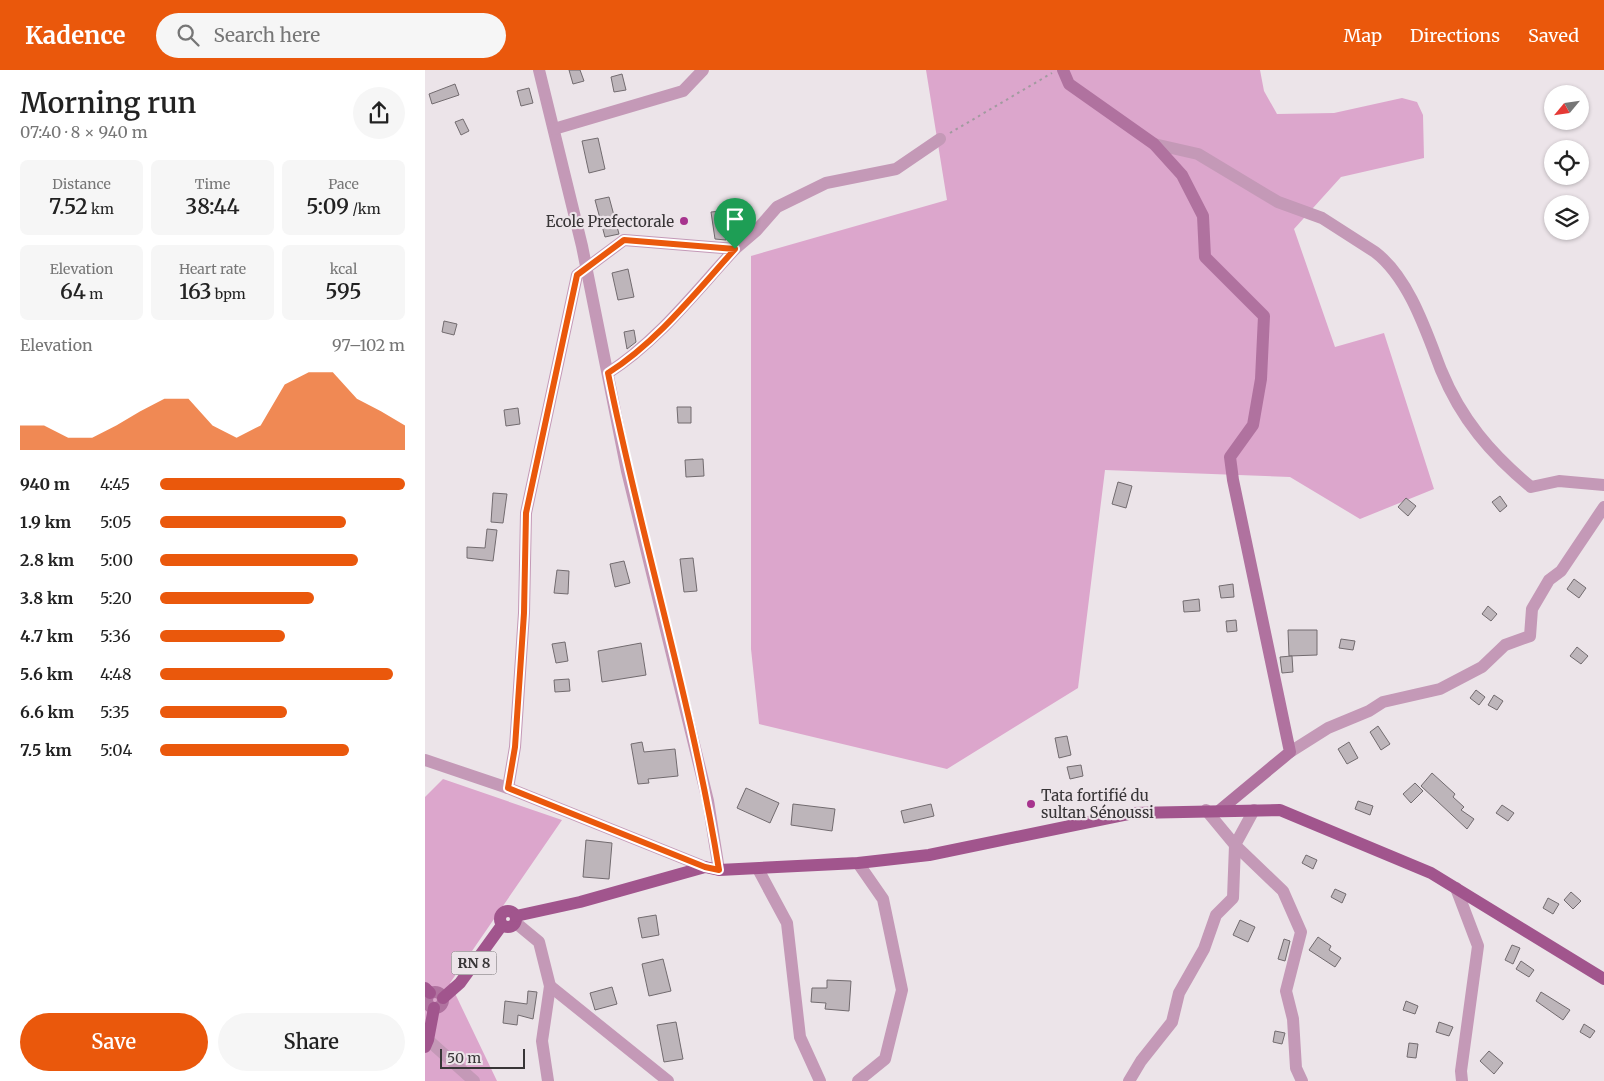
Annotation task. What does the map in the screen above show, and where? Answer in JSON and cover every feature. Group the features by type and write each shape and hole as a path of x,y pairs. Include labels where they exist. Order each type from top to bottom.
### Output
{"main road":[{"path":"516,920 705,867 719,870 858,863 929,855 1133,813 1206,810 1280,810 1431,873 1604,979"},
{"name":"RN 8","path":"443,998 460,983 502,925 499,919 502,913 511,912 516,920"},
{"path":"427,1044 434,1008"}],"street":[{"path":"539,70 586,266 627,471 708,801 719,870"},
{"path":"554,129 683,91 703,70"},
{"path":"1063,70 1069,84 1154,144 1182,175 1203,216 1205,257 1264,316 1261,379 1253,425 1231,457 1233,480 1266,646 1290,752"},
{"path":"608,373 627,361 653,337 777,207 827,183 897,169 940,139"},
{"path":"1154,144 1198,154 1278,202 1322,218 1379,255 1397,275 1427,330 1446,380 1473,430 1487,446 1531,487 1559,481 1604,485"},
{"path":"508,788 515,747 522,632 526,513 577,275 586,266 624,240 735,249"},
{"path":"1220,810 1290,752 1328,728 1369,711 1383,702 1440,689 1482,667 1505,645 1529,636 1532,609 1540,594 1549,580 1561,571 1604,507"},
{"path":"425,760 508,788 705,867"},
{"path":"1206,810 1235,845 1283,892 1301,932 1286,991 1293,1019 1296,1068 1302,1081"},
{"path":"1129,1081 1141,1061 1171,1022 1179,993 1204,949 1216,915 1233,898 1235,845 1254,810"},
{"path":"858,863 883,899 903,990 885,1059 858,1081"},
{"path":"758,868 787,923 799,1037 820,1081"},
{"path":"1456,888 1478,946 1461,1071 1462,1081"},
{"path":"516,920 539,942 550,986 542,1041 548,1081"},
{"path":"550,986 668,1081"},
{"path":"427,991 436,992 443,998 442,1004 434,1008 427,1002 427,991"},
{"path":"427,1044 474,1081"}],"path":[{"path":"940,139 1057,70"}],"shaded area":[{"path":"926,70 1260,70 1264,91 1277,114 1334,113 1402,98 1417,102 1423,115 1424,158 1341,177 1294,229 1335,347 1384,333 1434,489 1360,519 1290,477 1105,470 1078,688 947,769 759,724 751,649 751,256 947,200"},
{"path":"443,779 562,820 450,983 497,1081 425,1081 425,797"}],"building":[{"path":"569,70 580,70 584,81 573,84"},
{"path":"622,74 626,90 614,92 611,77"},
{"path":"455,84 459,95 432,104 429,94"},
{"path":"529,88 533,103 521,106 517,91"},
{"path":"463,119 469,131 461,135 455,122"},
{"path":"598,138 605,169 589,173 582,141"},
{"path":"609,197 619,234 605,237 595,200"},
{"path":"722,211 726,240 715,239 711,212"},
{"path":"628,269 634,297 618,300 612,273"},
{"path":"444,321 457,324 454,335 442,332"},
{"path":"634,330 636,342 627,349 624,332"},
{"path":"677,407 691,407 691,423 678,423"},
{"path":"518,408 520,424 506,426 504,410"},
{"path":"703,459 704,476 686,477 685,460"},
{"path":"1118,482 1132,486 1126,508 1112,504"},
{"path":"493,493 507,494 503,523 491,522"},
{"path":"1500,496 1507,506 1500,512 1492,502"},
{"path":"1406,498 1416,506 1408,516 1398,507"},
{"path":"487,529 497,530 493,561 467,558 467,547 485,548"},
{"path":"693,558 697,591 684,592 680,559"},
{"path":"624,561 630,583 615,587 610,564"},
{"path":"557,570 569,571 568,594 554,593"},
{"path":"1574,579 1586,588 1579,598 1567,589"},
{"path":"1233,584 1234,597 1221,598 1219,586"},
{"path":"1199,599 1200,611 1184,612 1183,601"},
{"path":"1488,606 1497,614 1491,621 1482,614"},
{"path":"1236,620 1237,631 1227,632 1226,621"},
{"path":"1288,630 1317,630 1317,655 1289,656"},
{"path":"1341,639 1355,641 1353,650 1339,648"},
{"path":"565,642 568,661 556,663 552,644"},
{"path":"641,643 646,675 602,682 598,651"},
{"path":"1577,647 1588,656 1581,664 1570,656"},
{"path":"1292,656 1293,672 1282,673 1280,657"},
{"path":"569,679 570,691 555,692 554,680"},
{"path":"1476,690 1485,697 1479,705 1470,698"},
{"path":"1494,695 1503,701 1497,710 1488,705"},
{"path":"1378,726 1390,744 1381,750 1370,732"},
{"path":"1067,736 1071,755 1059,758 1055,738"},
{"path":"642,742 644,752 675,749 678,776 648,779 649,783 638,784 631,744"},
{"path":"1349,742 1358,758 1347,764 1338,749"},
{"path":"1081,765 1083,776 1070,779 1067,767"},
{"path":"1432,773 1455,794 1453,797 1464,807 1461,810 1474,819 1467,829 1421,786"},
{"path":"1415,783 1423,791 1411,803 1403,794"},
{"path":"746,788 779,803 770,823 737,808"},
{"path":"1358,801 1373,806 1370,815 1355,809"},
{"path":"793,804 835,809 832,831 791,825"},
{"path":"931,804 934,816 904,823 901,811"},
{"path":"1502,805 1514,813 1508,821 1496,813"},
{"path":"586,840 612,843 609,879 583,877"},
{"path":"1306,855 1317,860 1313,869 1302,863"},
{"path":"1335,889 1346,894 1342,903 1331,897"},
{"path":"1571,892 1581,901 1573,909 1564,900"},
{"path":"1548,898 1559,904 1553,914 1543,908"},
{"path":"656,915 659,935 642,938 638,918"},
{"path":"1240,920 1255,927 1248,942 1233,935"},
{"path":"1318,937 1331,946 1329,950 1341,958 1335,967 1309,950"},
{"path":"1284,939 1290,941 1285,961 1278,959"},
{"path":"1512,945 1520,948 1513,964 1505,960"},
{"path":"663,959 671,991 649,996 642,964"},
{"path":"1521,961 1534,970 1529,977 1516,969"},
{"path":"827,980 851,981 849,1011 825,1009 826,1003 811,1002 812,988 827,988"},
{"path":"612,987 617,1004 595,1010 590,993"},
{"path":"528,991 537,992 533,1019 518,1015 517,1025 503,1023 505,1001 527,1004"},
{"path":"1541,992 1570,1010 1563,1020 1536,1001"},
{"path":"1406,1001 1418,1006 1415,1014 1403,1010"},
{"path":"676,1022 683,1059 664,1062 657,1025"},
{"path":"1439,1022 1453,1027 1449,1036 1436,1032"},
{"path":"1584,1024 1595,1031 1590,1038 1580,1032"},
{"path":"1275,1031 1285,1033 1282,1044 1273,1042"},
{"path":"1409,1043 1418,1044 1416,1058 1407,1057"},
{"path":"1489,1051 1503,1063 1494,1074 1480,1061"}],"place":[{"name":"Ecole Prefectorale","path":"684,221"},
{"name":"Tata fortifié du sultan Sénoussi","path":"1031,804"}],"route":[{"path":"624,240 735,249 653,337 627,361 608,373 627,471 708,801 719,870 705,867 508,788 515,747 524,613 526,513 577,275 586,266 624,240"}]}
